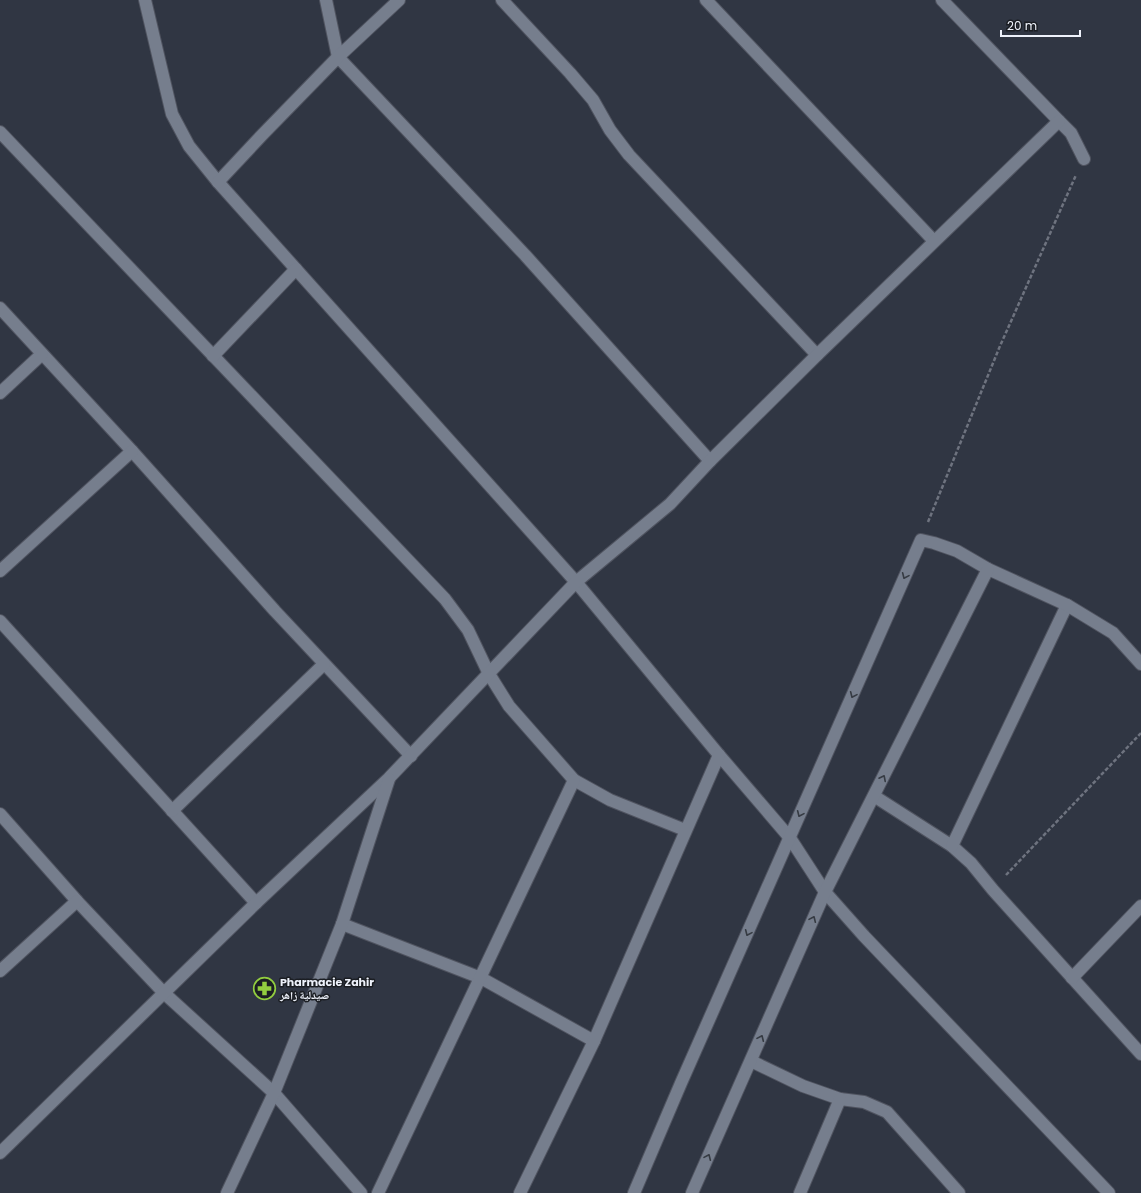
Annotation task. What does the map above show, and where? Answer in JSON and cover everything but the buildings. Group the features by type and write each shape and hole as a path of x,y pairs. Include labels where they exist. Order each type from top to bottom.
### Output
{"street":[{"path":"145,0 172,114 189,146 218,182 576,582 790,838 825,892 864,936 1109,1193"},
{"path":"326,0 338,57 525,255 710,461"},
{"path":"218,182 338,57 399,0"},
{"path":"502,0 565,67 593,100 610,130 628,155 817,354"},
{"path":"706,0 934,241"},
{"path":"942,0 1071,133 1084,158"},
{"path":"0,1153 256,903 389,778 576,582 670,504 710,461 817,354 1059,121"},
{"path":"0,132 445,598 468,630 489,674 509,706 574,780 610,800 686,830"},
{"path":"213,356 296,269"},
{"path":"0,308 132,451 324,664 411,756"},
{"path":"0,393 42,354"},
{"path":"0,571 132,451"},
{"path":"634,1193 681,1083 921,540 957,551 988,570 1067,605 1113,633 1141,664"},
{"path":"692,1193 825,892 988,570"},
{"path":"952,846 1067,605"},
{"path":"0,621 256,903"},
{"path":"172,811 324,664"},
{"path":"520,1193 594,1041 719,754"},
{"path":"227,1193 274,1093 342,924 389,778"},
{"path":"378,1193 574,780"},
{"path":"874,796 952,846 971,863 993,890 1141,1054"},
{"path":"0,814 77,901 164,993 274,1093 361,1193"},
{"path":"0,971 77,901"},
{"path":"1072,978 1141,906"},
{"path":"342,924 481,978 594,1041"},
{"path":"751,1062 803,1086 840,1099 864,1102 887,1112 959,1193"},
{"path":"800,1193 840,1099"}],"path":[{"path":"921,540 1000,346 1084,158"},
{"path":"993,890 1141,733"}],"place":[{"name":"Pharmacie Zahir صيدلية زاهر","path":"264,988"}]}
